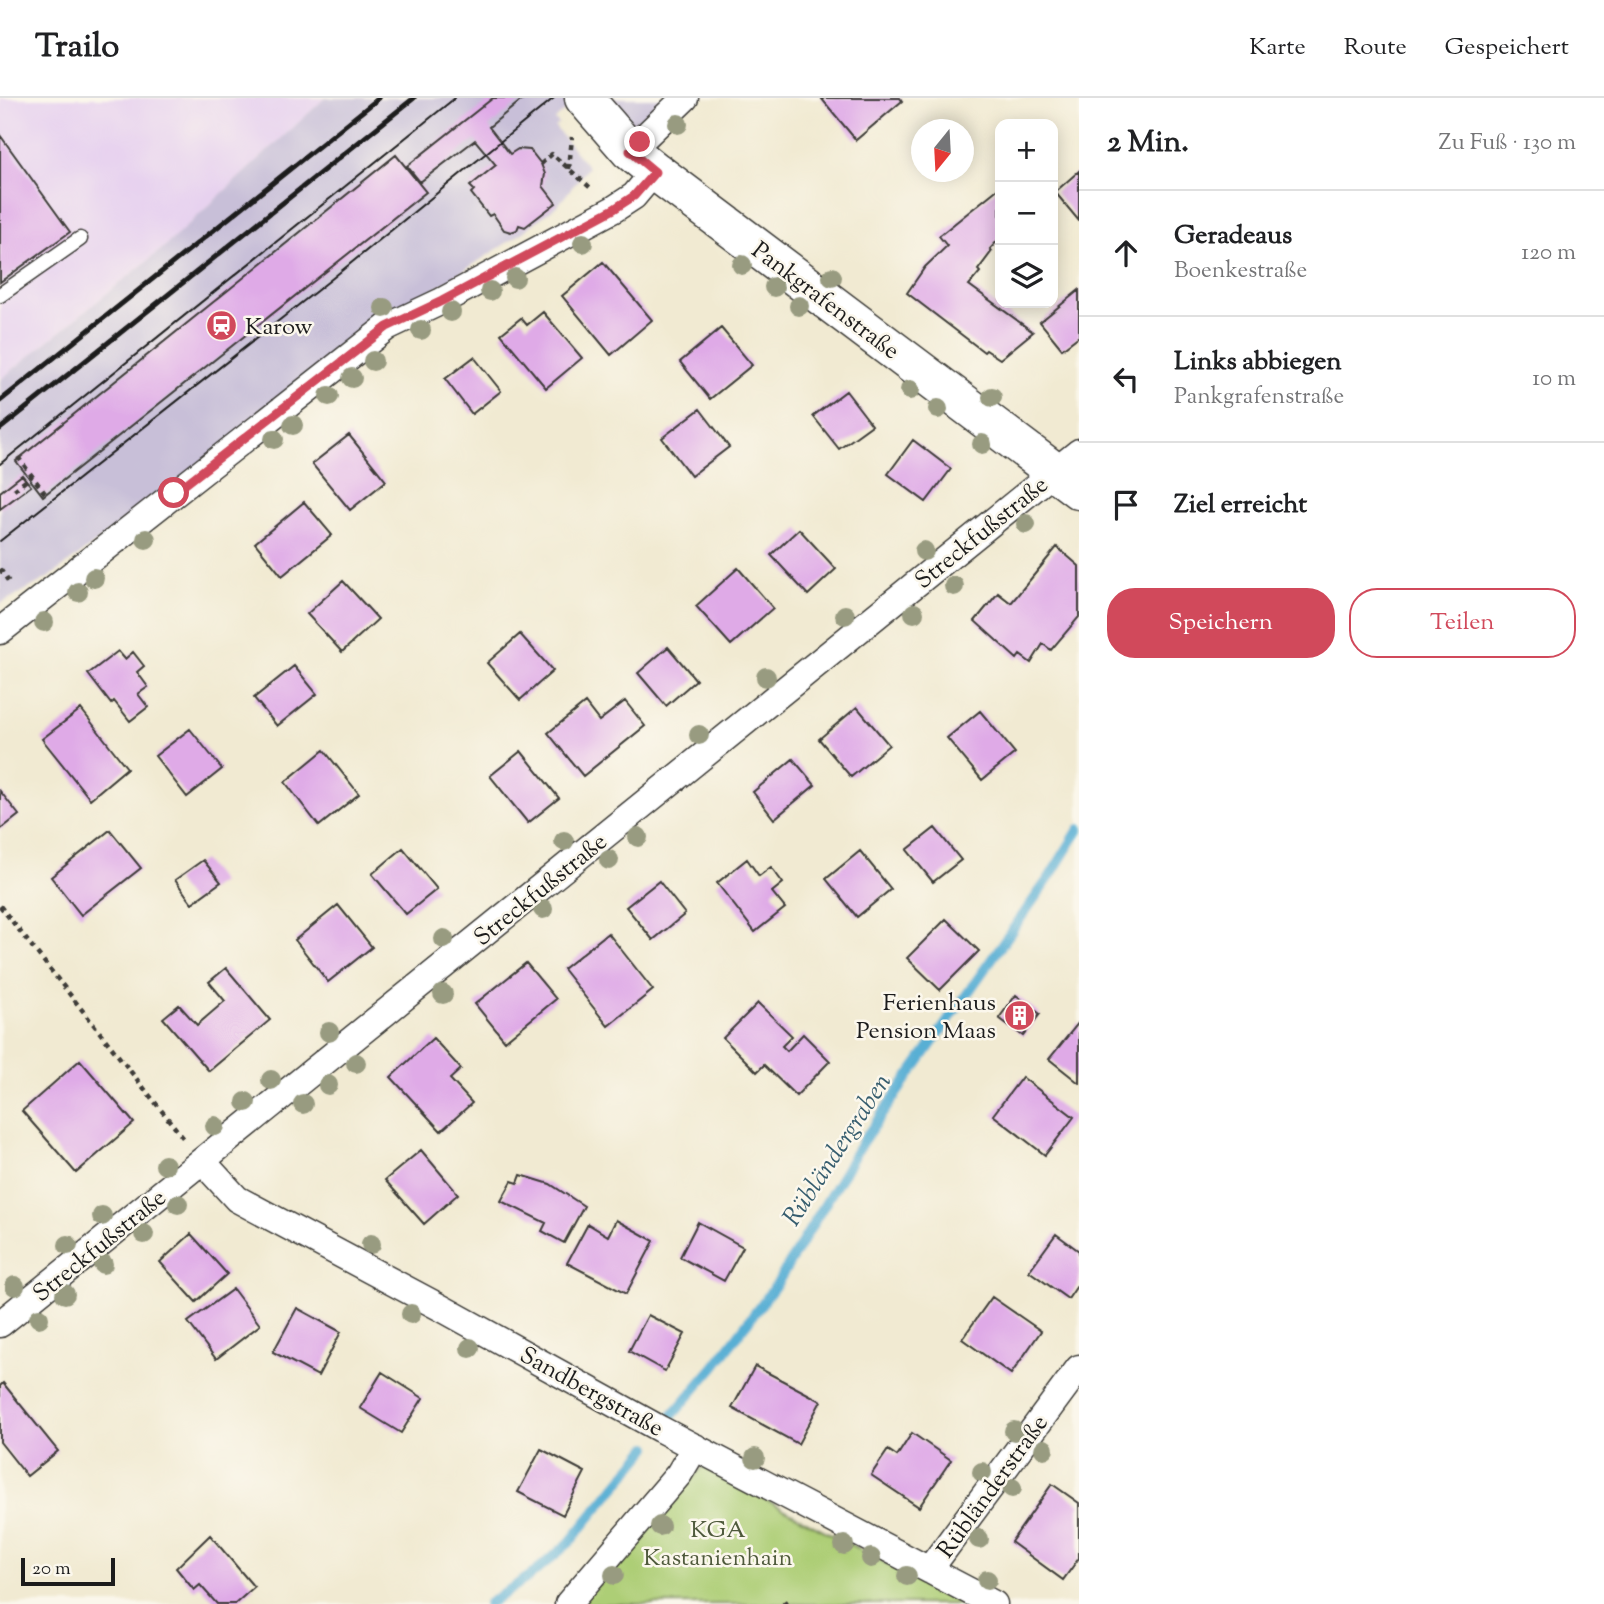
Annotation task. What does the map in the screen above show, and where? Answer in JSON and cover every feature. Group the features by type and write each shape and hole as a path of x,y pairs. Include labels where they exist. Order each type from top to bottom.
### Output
{"main road":[{"name":"Pankgrafenstraße","path":"576,111 1071,471"}],"street":[{"path":"0,631 387,327 442,301 634,196 643,161 685,98"},
{"name":"Streckfußstraße","path":"0,1324 1071,471"},
{"name":"Sandbergstraße","path":"202,1161 237,1199 695,1447 994,1604"},
{"name":"Rübländerstraße","path":"929,1570 1079,1368"},
{"path":"568,1604 679,1474 695,1447"}],"lane":[{"path":"0,295 80,239"}],"path":[{"path":"569,169 576,111"},
{"path":"541,164 552,154 614,209"},
{"path":"18,457 47,496"},
{"path":"14,490 32,476"},
{"path":"0,906 202,1161"},
{"path":"783,1604 789,1600"}],"shaded area":[{"path":"0,98 325,98 161,250 0,380"},
{"path":"325,98 580,98 555,120 559,124 555,127 588,167 559,204 519,235 429,293 51,576 0,604 0,380 161,250"},
{"path":"603,98 662,98 642,118 630,125"}],"green space":[{"name":"KGA Kastanienhain","path":"703,1466 962,1604 577,1604 615,1569"}],"building":[{"path":"493,98 524,98 489,127 510,154 518,149 530,150 545,174 543,186 556,203 525,227 519,225 517,230 511,232 504,230 493,214 489,216 471,193 474,190 470,186 496,165 475,140 420,182 407,166"},
{"path":"821,98 900,98 902,101 856,140"},
{"path":"0,135 70,232 0,282"},
{"path":"396,155 426,192 43,496 16,461"},
{"path":"1079,171 1079,221 1058,196 1058,189"},
{"path":"995,191 995,244 978,270 980,272 969,285 995,304 995,308 1000,308 1033,332 1000,359 986,350 984,352 907,293 925,267 947,246 939,236"},
{"path":"603,262 652,320 611,355 562,296"},
{"path":"1079,290 1079,336 1062,349 1040,322"},
{"path":"543,312 582,358 546,388 501,334 521,318 527,325"},
{"path":"721,328 752,365 710,399 680,362"},
{"path":"474,357 501,391 472,414 445,379"},
{"path":"846,391 872,425 839,449 813,416"},
{"path":"700,409 729,447 691,476 662,438"},
{"path":"349,435 386,481 350,510 312,464"},
{"path":"913,440 951,469 926,502 888,474"},
{"path":"22,475 31,486 0,509 0,492"},
{"path":"304,502 332,535 282,576 255,543"},
{"path":"799,529 836,569 808,595 771,555"},
{"path":"1057,547 1079,566 1079,617 1051,650 1043,644 1031,663 1020,655 1017,659 975,621 998,593 1011,603"},
{"path":"738,568 773,608 731,645 696,606"},
{"path":"343,581 378,619 342,652 307,614"},
{"path":"520,634 553,671 520,700 487,663"},
{"path":"668,647 696,680 666,706 638,673"},
{"path":"118,651 125,659 133,652 144,666 137,672 148,687 138,694 148,707 130,721 114,701 111,704 88,674"},
{"path":"294,666 317,694 277,726 254,698"},
{"path":"625,701 645,726 583,776 548,733 585,703 599,721"},
{"path":"857,707 889,745 851,777 819,739"},
{"path":"81,709 127,768 90,799 42,739"},
{"path":"980,711 1015,753 982,780 947,738"},
{"path":"190,729 222,769 187,797 155,756"},
{"path":"324,750 359,794 319,826 285,782"},
{"path":"521,751 559,798 528,823 490,776"},
{"path":"793,759 815,785 774,819 753,792"},
{"path":"0,791 19,815 0,830"},
{"path":"935,828 961,860 933,882 907,850"},
{"path":"110,830 141,868 81,915 51,877"},
{"path":"403,848 437,889 406,914 372,874"},
{"path":"860,851 891,889 857,917 826,879"},
{"path":"747,859 759,876 771,867 783,883 772,892 785,908 755,932 717,883"},
{"path":"203,860 221,882 192,903 175,880"},
{"path":"659,881 685,914 653,940 626,907"},
{"path":"338,905 372,947 328,982 295,940"},
{"path":"946,919 979,951 940,990 907,958"},
{"path":"608,933 653,990 608,1026 563,969"},
{"path":"526,963 556,999 505,1041 475,1004"},
{"path":"226,968 270,1020 209,1071 163,1018 179,1005 197,1025 225,1001 209,982"},
{"name":"Ferienhaus Pension Maas","path":"1016,995 1040,1014 1023,1036 999,1018"},
{"path":"758,1003 792,1036 782,1046 787,1051 803,1034 830,1061 796,1096 764,1065 757,1072 723,1038"},
{"path":"1079,1022 1079,1083 1049,1059"},
{"path":"433,1038 461,1069 450,1079 472,1103 441,1131 391,1077"},
{"path":"80,1060 134,1123 76,1173 22,1111"},
{"path":"1022,1077 1074,1117 1045,1155 993,1115"},
{"path":"421,1150 458,1194 424,1224 385,1180"},
{"path":"521,1175 550,1184 584,1206 564,1243 542,1231 546,1223 501,1201 512,1181 518,1183"},
{"path":"616,1220 654,1241 626,1294 567,1263 588,1224 608,1236"},
{"path":"698,1222 743,1247 724,1281 680,1257"},
{"path":"191,1234 227,1274 196,1302 160,1262"},
{"path":"1056,1234 1079,1251 1079,1283 1068,1299 1029,1271"},
{"path":"233,1289 260,1325 216,1359 188,1322"},
{"path":"992,1297 1041,1331 1011,1374 962,1339"},
{"path":"297,1308 341,1332 318,1376 273,1352"},
{"path":"648,1315 685,1334 665,1371 629,1351"},
{"path":"755,1366 821,1401 798,1444 732,1408"},
{"path":"382,1372 423,1398 401,1433 360,1408"},
{"path":"3,1383 58,1451 27,1476 0,1442 0,1386"},
{"path":"912,1433 951,1460 919,1507 871,1475 888,1450 897,1456"},
{"path":"541,1449 585,1472 563,1515 518,1492"},
{"path":"1052,1484 1079,1503 1079,1558 1063,1580 1011,1542"},
{"path":"210,1535 254,1587 235,1604 217,1604 200,1585 194,1590 176,1568"}],"waterway":[{"name":"Rübländergraben","path":"670,1418 714,1367 778,1282 863,1141 1049,878 1079,829"},
{"name":"Rübländergraben","path":"488,1604 530,1576 569,1543 648,1447"}],"tram line":[{"path":"0,464 455,98"},
{"path":"0,541 329,281 554,98"}],"railway":[{"path":"0,401 379,98"},
{"path":"0,429 414,98"}],"place":[{"name":"Karow","path":"222,326"},
{"name":"Ferienhaus Pension Maas","path":"1019,1016"}],"route":[{"path":"174,493 387,327 442,301 634,196 655,172 630,151 640,142"}]}
